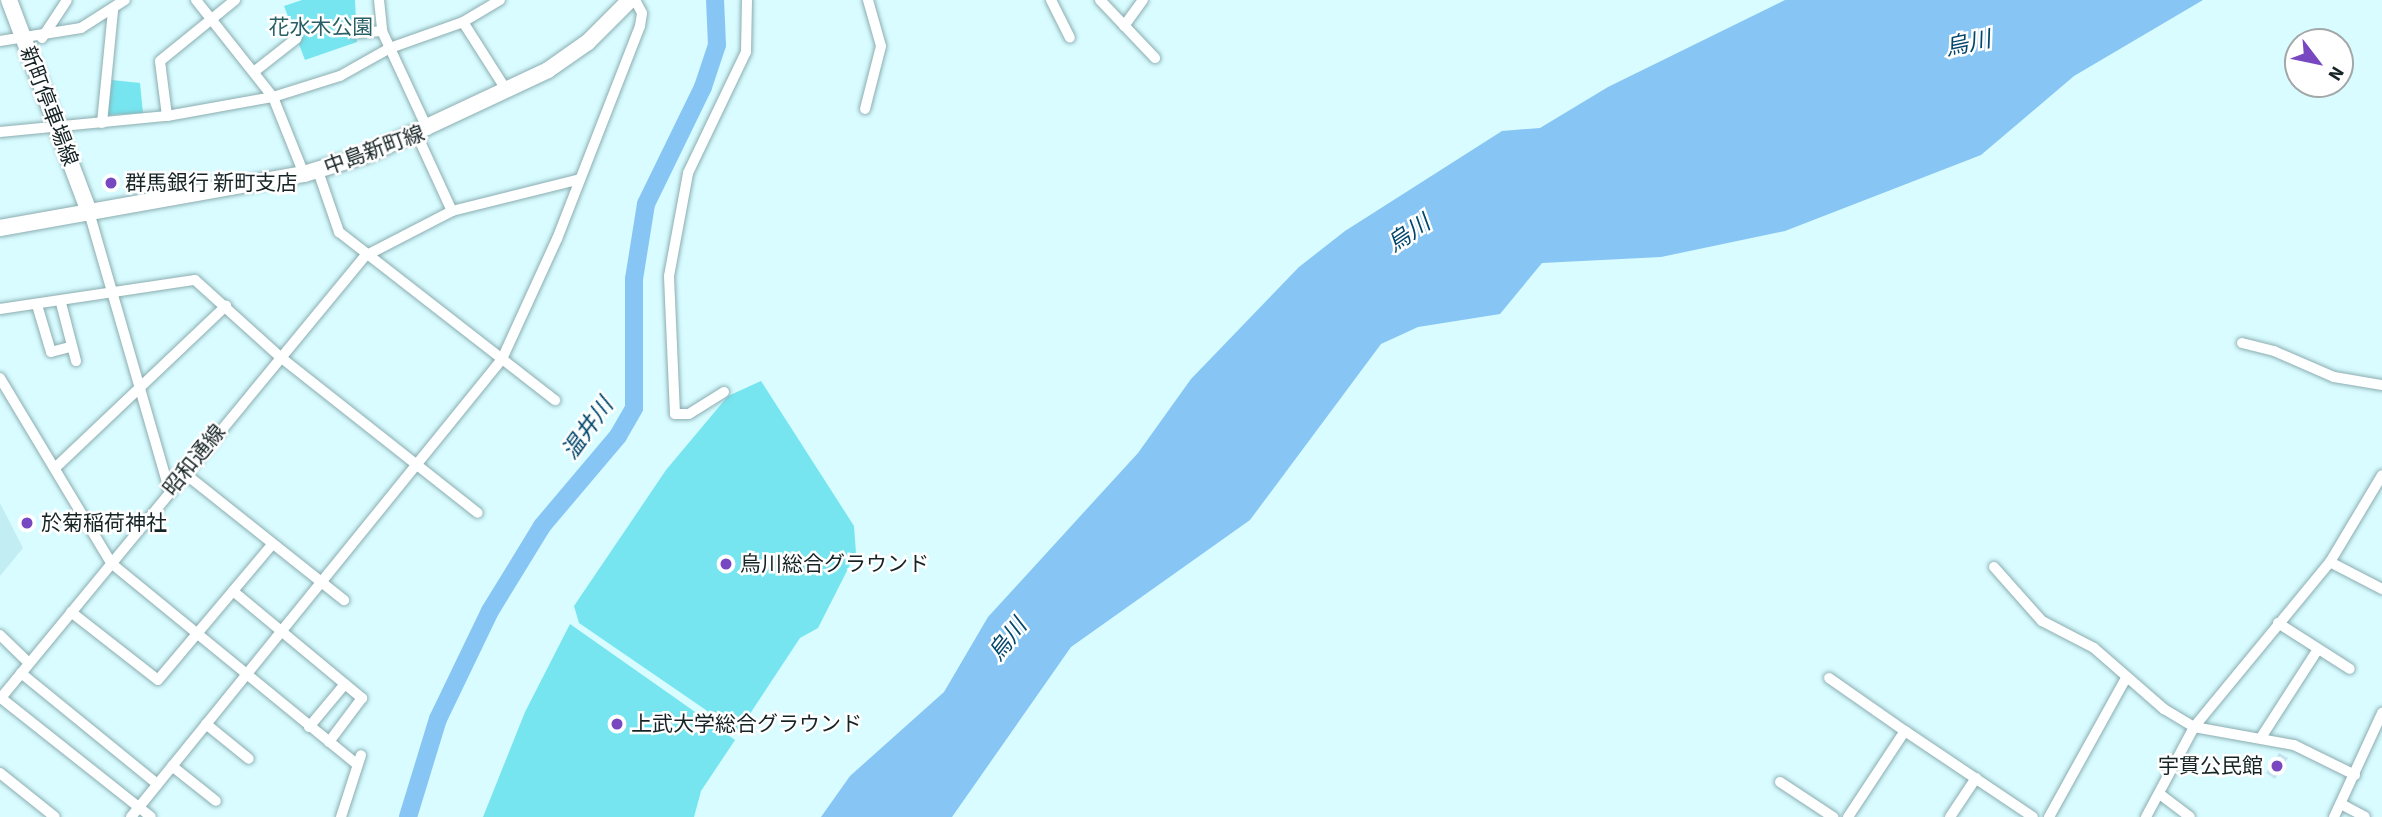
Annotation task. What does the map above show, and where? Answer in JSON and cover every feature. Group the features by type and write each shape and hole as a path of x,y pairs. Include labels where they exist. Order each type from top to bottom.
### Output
{"main road":[{"name":"新町停車場線","path":"9,0 89,212"},
{"name":"中島新町線","path":"0,228 311,172 423,133 507,91 574,52 632,0"}],"street":[{"path":"42,38 67,0"},
{"path":"195,0 255,71 273,97 339,232 365,257 555,400"},
{"path":"167,116 160,61 235,0"},
{"path":"379,0 382,31 452,211"},
{"path":"0,132 167,116 273,97 341,76 390,48 463,22 499,0"},
{"path":"131,817 502,359 579,179 640,26 642,13 632,0"},
{"path":"724,392 689,414 676,414 669,276 688,173 746,52 747,0"},
{"path":"865,109 881,46 868,0"},
{"path":"1051,0 1070,38"},
{"path":"1100,0 1155,58"},
{"path":"1124,26 1143,0"},
{"path":"0,41 42,38 97,22 118,5"},
{"path":"102,123 118,5"},
{"path":"463,22 507,91"},
{"path":"355,33 382,31"},
{"path":"255,71 297,38"},
{"path":"365,257 452,211 579,179"},
{"path":"89,212 169,490"},
{"name":"昭和通線","path":"0,699 183,472 365,257"},
{"path":"0,309 61,303 195,281 279,356 478,513"},
{"path":"61,303 70,348 76,361"},
{"path":"37,305 51,352 70,348"},
{"path":"55,468 226,306"},
{"path":"2242,343 2274,351 2334,377 2382,385"},
{"path":"0,378 111,563 309,727 328,742 359,759 341,817"},
{"path":"183,472 271,546 344,600"},
{"path":"2147,817 2161,795 2194,727 2330,562 2382,475"},
{"path":"71,612 158,680 271,546"},
{"path":"2330,562 2382,589"},
{"path":"1994,567 2042,621 2094,648 2126,678 2194,727 2262,736 2355,775"},
{"path":"233,591 362,698 328,742"},
{"path":"2278,623 2350,669"},
{"path":"0,635 29,663"},
{"path":"2262,736 2318,649"},
{"path":"21,673 157,784"},
{"path":"1829,678 1976,778 2019,813 2033,817"},
{"path":"2049,817 2126,678"},
{"path":"309,727 345,684"},
{"path":"0,699 151,817"},
{"path":"2334,817 2382,713"},
{"path":"206,724 249,759"},
{"path":"1848,817 1905,731"},
{"path":"172,766 216,801"},
{"path":"0,773 55,817"},
{"path":"1950,817 1976,778"},
{"path":"1780,782 1833,817"},
{"path":"2161,795 2189,817"},
{"path":"2341,804 2365,817"}],"shaded area":[{"path":"0,503 23,548 0,576"}],"green space":[{"name":"花水木公園","path":"302,0 355,0 357,42 305,60 284,6"},
{"path":"112,80 140,83 143,113 107,115"},
{"name":"烏川総合グラウンド","path":"761,381 854,526 856,553 818,628 800,638 738,732 579,623 574,606 666,470 728,396"},
{"name":"上武大学総合グラウンド","path":"570,624 735,740 701,791 694,817 483,817 525,712"}],"water":[{"name":"烏川","path":"1785,0 2203,0 2074,76 1981,155 1785,231 1661,257 1542,263 1500,314 1418,327 1381,344 1250,520 1071,647 952,817 821,817 850,776 944,692 988,617 1138,453 1191,379 1299,267 1345,231 1502,131 1540,128 1608,87"}],"building":[{"name":"宇貫公民館","path":"2279,753 2288,758 2275,779 2266,773"}],"waterway":[{"name":"温井川","path":"408,817 438,719 490,611 542,526 618,436 634,408 634,279 646,204 703,87 717,45 715,0"}],"place":[{"name":"群馬銀行 新町支店","path":"111,183"},
{"name":"於菊稲荷神社","path":"27,523"},
{"name":"烏川総合グラウンド","path":"726,564"},
{"name":"上武大学総合グラウンド","path":"617,724"},
{"name":"宇貫公民館","path":"2277,766"}]}
